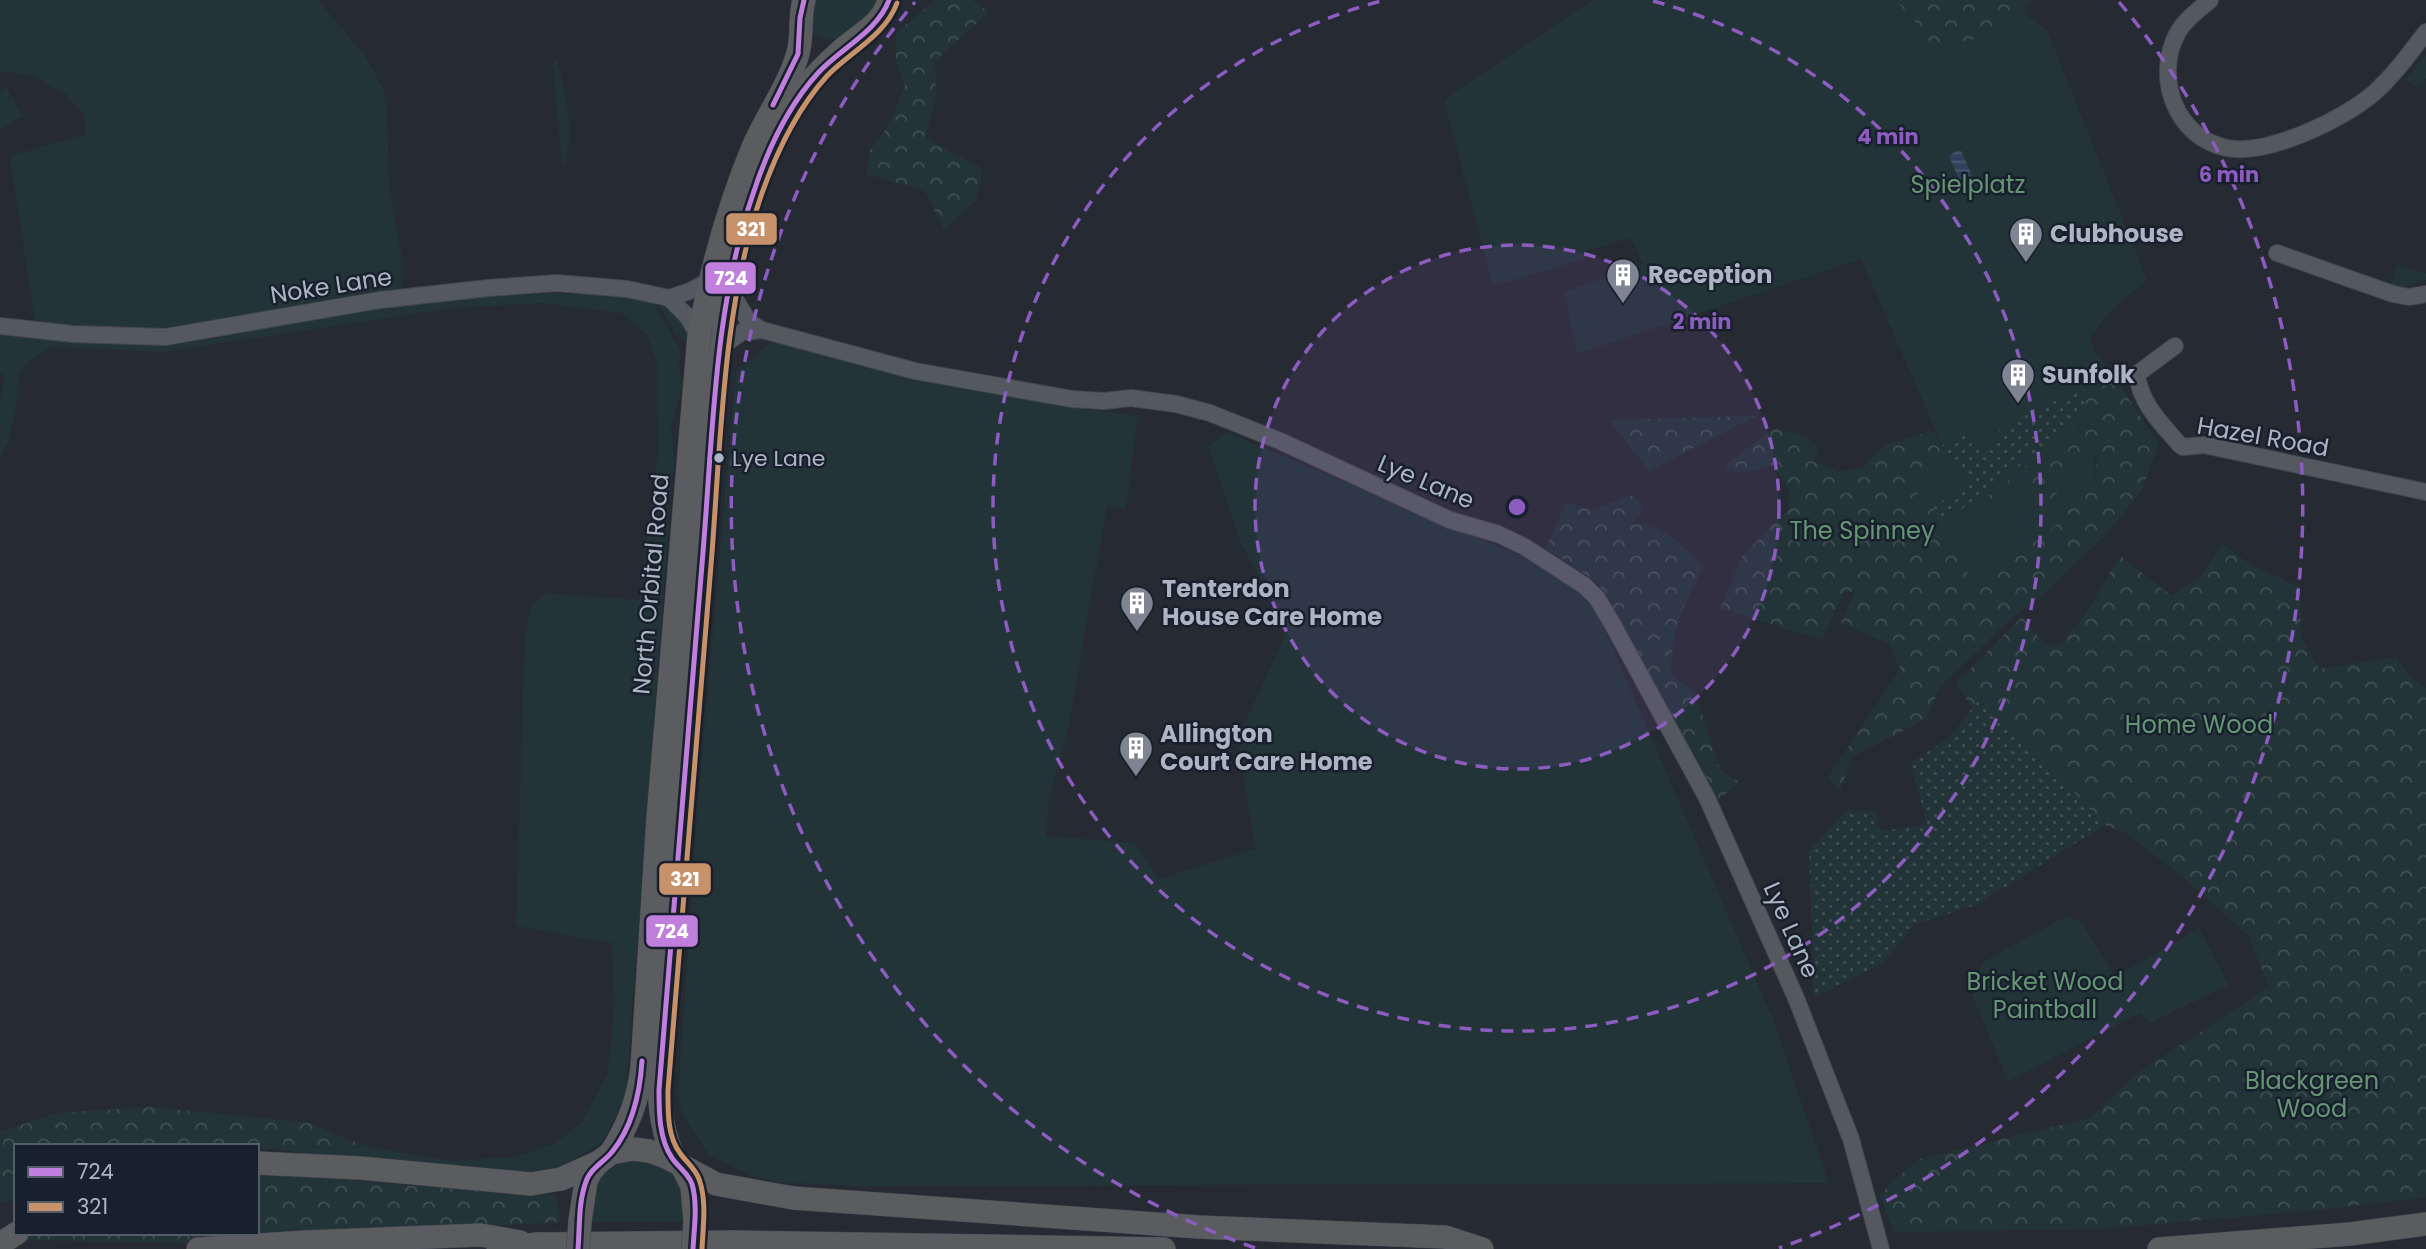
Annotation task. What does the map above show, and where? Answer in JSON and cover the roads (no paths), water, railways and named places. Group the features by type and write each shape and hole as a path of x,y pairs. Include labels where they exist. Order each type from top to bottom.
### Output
{"highway":[{"name":"North Orbital Road","path":"693,1249 695,1221 692,1186 661,1126 660,1077 721,347 720,286 730,204 762,127 798,54 804,0"},
{"name":"North Orbital Road","path":"578,1249 586,1181 629,1123 642,1068 658,818 699,335 775,137 801,94 843,49 881,17 889,0"},
{"path":"801,32 816,45 843,49"},
{"path":"259,1163 360,1168 531,1184 561,1179 621,1150 640,1149 678,1163 716,1184 793,1198 1199,1227 1445,1237 1482,1249"},
{"path":"2159,1249 2350,1234 2426,1224"},
{"path":"198,1249 481,1235 537,1244"},
{"path":"498,1249 537,1244 736,1242 1164,1249"}],"street":[{"path":"2210,0 2188,19 2176,36 2168,61 2169,89 2174,105 2192,131 2211,143 2227,148 2258,149 2273,146 2342,114 2373,94 2389,79 2426,32"},
{"path":"2277,253 2393,294 2409,297 2426,294"},
{"name":"Noke Lane","path":"0,326 73,334 165,337 380,300 557,283 627,289 669,298"},
{"path":"699,335 687,316 669,298 720,286 749,322 762,330"},
{"path":"721,347 742,332 762,330"},
{"name":"Lye Lane","path":"762,330 915,371 1072,399 1104,401 1130,398 1176,404 1210,413 1280,441 1450,520 1507,538 1555,565 1585,586 1597,598 1613,625 1707,798 1797,998 1851,1139 1881,1249"},
{"name":"Hazel Road","path":"2175,346 2137,374 2142,395 2153,414 2183,447 2204,445 2426,492"}],"water":[{"path":"1961,151 1973,178 1967,185 1964,182 1961,184 1949,156"}],"place":[{"name":"Clubhouse","path":"2026,264"},
{"name":"Reception","path":"1623,305"},
{"name":"Sunfolk","path":"2018,405"},
{"name":"Lye Lane","path":"719,458"},
{"name":"Tenterdon House Care Home","path":"1137,633"},
{"name":"Allington Court Care Home","path":"1136,778"}],"park label":[{"name":"Spielplatz","path":"1968,185"},
{"name":"The Spinney","path":"1862,531"},
{"name":"Home Wood","path":"2199,725"},
{"name":"Bricket Wood Paintball","path":"2045,996"},
{"name":"Blackgreen Wood","path":"2312,1095"}]}
